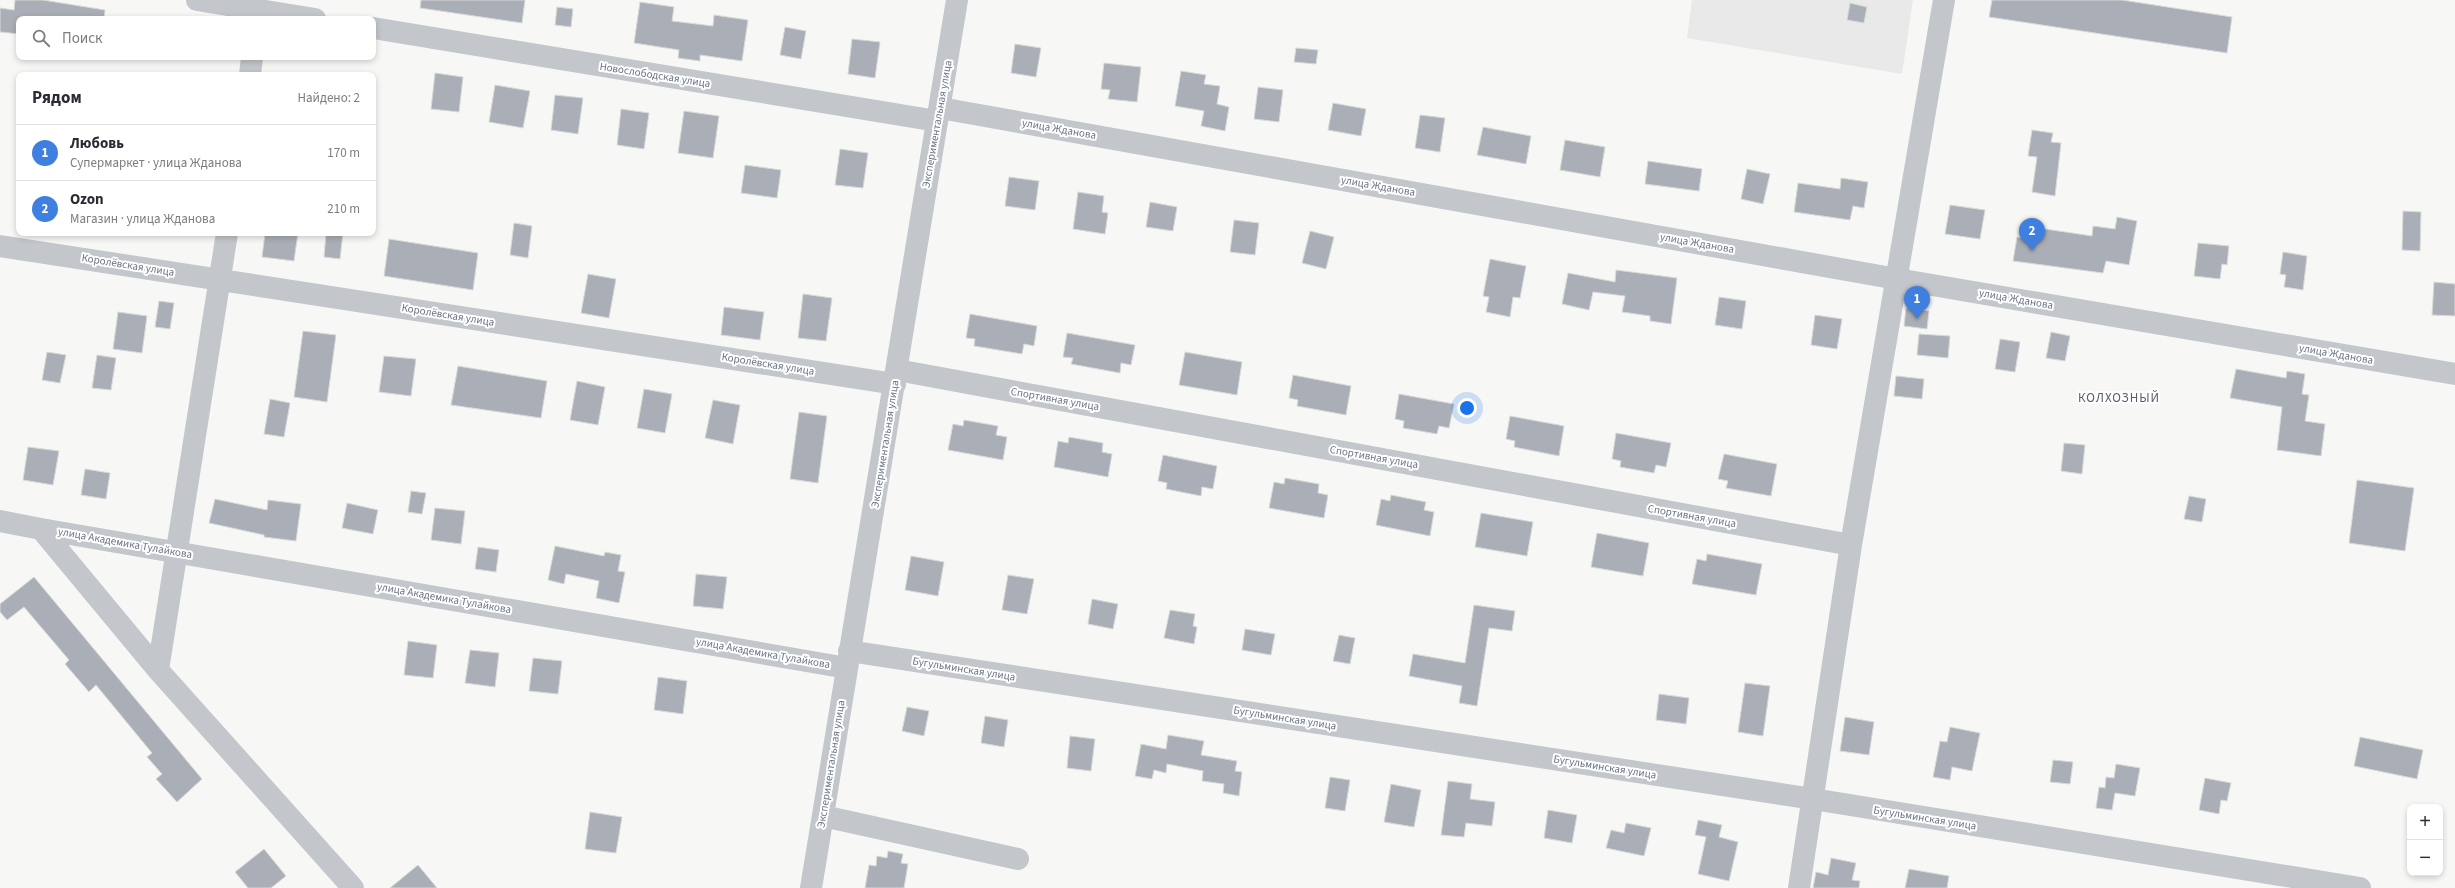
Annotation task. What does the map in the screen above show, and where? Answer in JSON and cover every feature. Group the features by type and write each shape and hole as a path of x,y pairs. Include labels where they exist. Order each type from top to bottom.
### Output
{"street":[{"path":"197,0 296,16"},
{"name":"Экспериментальная улица","path":"811,888 957,0"},
{"path":"1799,888 1851,545 1944,0"},
{"name":"Новослободская улица","path":"376,28 938,115"},
{"path":"250,72 252,60"},
{"name":"улица Жданова","path":"938,115 2455,374"},
{"path":"158,670 221,280 227,236"},
{"name":"Королёвская улица","path":"0,246 221,280 896,377"},
{"name":"Спортивная улица","path":"896,377 1851,545"},
{"name":"улица Академика Тулайкова","path":"0,521 177,552 848,660"},
{"name":"улица Академика Тулайкова","path":"41,529 158,670 353,888"},
{"name":"Бугульминская улица","path":"848,660 1813,800 2360,888"},
{"path":"823,816 1018,858"}],"shaded area":[{"path":"1692,0 1913,0 1902,74 1687,38"}],"building":[{"path":"15,0 43,0 105,10 104,16 16,16 16,34 0,32 0,8 14,10"},
{"path":"421,0 525,0 522,23 420,8"},
{"path":"1992,0 2122,0 2232,17 2227,53 1989,17"},
{"path":"640,2 674,7 672,21 713,26 714,15 748,20 742,61 700,55 700,61 678,58 679,50 634,43"},
{"path":"1850,3 1867,7 1864,23 1847,20"},
{"path":"557,7 573,9 571,27 555,25"},
{"path":"785,27 806,31 801,59 780,55"},
{"path":"852,39 880,42 875,78 848,74"},
{"path":"1015,44 1041,48 1036,77 1011,73"},
{"path":"1296,48 1318,50 1316,64 1294,62"},
{"path":"1104,63 1141,67 1137,102 1108,99 1110,90 1101,89"},
{"path":"1181,71 1206,75 1204,84 1220,86 1217,104 1229,107 1225,131 1201,126 1204,111 1175,106"},
{"path":"435,73 463,77 459,112 431,109"},
{"path":"495,85 530,91 523,128 489,122"},
{"path":"1258,87 1283,90 1279,122 1254,119"},
{"path":"555,95 583,98 578,134 551,130"},
{"path":"1333,103 1366,109 1361,136 1328,130"},
{"path":"621,109 649,113 644,149 617,145"},
{"path":"684,111 719,116 713,158 678,153"},
{"path":"1420,115 1445,118 1440,152 1415,148"},
{"path":"1483,127 1531,136 1526,164 1477,155"},
{"path":"2032,130 2053,133 2051,142 2061,143 2055,196 2032,192 2037,157 2028,156"},
{"path":"1565,140 1605,147 1600,177 1560,170"},
{"path":"840,149 868,153 863,188 835,185"},
{"path":"1648,161 1702,169 1699,191 1645,184"},
{"path":"745,165 781,170 777,198 741,193"},
{"path":"1747,169 1770,174 1763,204 1741,199"},
{"path":"1009,177 1039,181 1035,210 1005,206"},
{"path":"1841,178 1868,182 1864,208 1853,206 1850,220 1794,212 1798,183 1840,189"},
{"path":"1078,192 1104,196 1102,212 1108,213 1105,234 1073,229"},
{"path":"1150,202 1177,207 1173,231 1146,227"},
{"path":"1950,205 1985,210 1980,239 1945,234"},
{"path":"2403,211 2421,212 2420,251 2402,250"},
{"path":"2117,217 2137,221 2129,265 2106,261 2103,273 2013,261 2017,237 2030,239 2032,227 2092,236 2093,226 2115,229"},
{"path":"1234,220 1259,223 1255,255 1230,252"},
{"path":"514,223 532,226 528,258 510,255"},
{"path":"1310,231 1334,237 1326,269 1302,263"},
{"path":"265,236 298,236 294,261 262,257"},
{"path":"326,236 343,236 340,259 324,257"},
{"path":"389,239 478,253 473,290 384,276"},
{"path":"2198,243 2229,246 2227,265 2222,264 2220,279 2194,276"},
{"path":"2283,252 2307,256 2303,290 2284,287 2286,275 2280,274"},
{"path":"1490,259 1526,266 1520,298 1513,297 1510,317 1486,312 1489,297 1483,296"},
{"path":"1616,270 1677,278 1671,324 1650,321 1650,316 1622,312 1625,296 1593,292 1589,310 1562,304 1568,273 1615,282"},
{"path":"588,274 616,279 609,318 581,313"},
{"path":"2434,282 2455,284 2455,316 2432,315"},
{"path":"803,294 832,298 826,341 798,338"},
{"path":"1719,297 1746,301 1742,329 1715,325"},
{"path":"159,301 174,303 170,329 155,327"},
{"path":"724,307 764,312 760,340 721,335"},
{"path":"1906,308 1929,311 1927,329 1904,326"},
{"path":"118,312 147,316 142,353 113,349"},
{"path":"970,314 1037,326 1034,346 1024,344 1022,354 974,346 975,339 966,338"},
{"path":"1815,315 1842,319 1837,349 1811,345"},
{"path":"303,331 336,335 327,402 294,397"},
{"path":"2051,332 2070,336 2065,361 2046,358"},
{"path":"1067,333 1135,345 1131,365 1121,363 1120,373 1071,364 1073,358 1063,357"},
{"path":"1919,334 1950,336 1948,358 1917,355"},
{"path":"2000,339 2020,342 2015,372 1995,369"},
{"path":"47,352 66,355 60,383 42,380"},
{"path":"1185,352 1242,362 1237,395 1179,385"},
{"path":"97,355 116,358 111,390 92,388"},
{"path":"384,356 416,359 411,396 379,392"},
{"path":"458,366 547,381 541,418 451,405"},
{"path":"2236,369 2286,378 2287,371 2305,374 2302,394 2309,395 2305,421 2325,424 2321,456 2277,450 2282,407 2230,398"},
{"path":"1293,375 1351,386 1346,415 1297,406 1298,400 1289,398"},
{"path":"1896,376 1924,379 1922,399 1894,396"},
{"path":"577,381 605,387 598,425 570,420"},
{"path":"644,389 672,394 665,433 637,428"},
{"path":"1399,394 1454,404 1449,428 1439,426 1437,434 1403,428 1404,421 1395,419"},
{"path":"270,399 290,403 284,437 264,434"},
{"path":"713,400 740,405 733,444 705,438"},
{"path":"799,412 827,416 818,483 790,479"},
{"path":"1510,416 1564,426 1559,456 1514,447 1515,441 1506,439"},
{"path":"964,420 998,426 996,435 1007,437 1003,460 948,450 953,424 963,426"},
{"path":"1616,433 1671,443 1666,467 1656,465 1654,473 1620,467 1621,461 1612,459"},
{"path":"1069,437 1103,443 1102,452 1112,454 1108,477 1054,467 1058,441 1068,443"},
{"path":"2064,443 2085,445 2082,474 2061,471"},
{"path":"28,447 59,451 53,485 23,480"},
{"path":"1724,454 1777,464 1771,496 1726,488 1728,481 1718,479"},
{"path":"1163,455 1217,466 1213,489 1202,487 1201,496 1166,489 1167,483 1158,481"},
{"path":"85,469 110,473 106,499 81,495"},
{"path":"1285,478 1319,484 1318,493 1328,495 1324,518 1269,508 1274,482 1284,484"},
{"path":"2357,480 2414,488 2405,551 2349,543"},
{"path":"411,491 426,493 422,514 408,512"},
{"path":"1391,495 1426,502 1424,510 1434,512 1430,536 1376,525 1381,499 1390,501"},
{"path":"2189,496 2206,499 2202,522 2184,519"},
{"path":"215,499 267,510 268,500 301,504 296,541 264,537 264,535 209,523"},
{"path":"347,503 378,510 373,534 342,528"},
{"path":"435,508 465,511 461,544 431,540"},
{"path":"1481,513 1533,522 1527,556 1475,547"},
{"path":"1597,533 1649,543 1643,576 1591,567"},
{"path":"555,546 604,556 605,552 621,555 618,571 625,572 619,603 596,598 599,581 566,574 564,584 548,580"},
{"path":"478,547 499,550 496,572 475,569"},
{"path":"1707,554 1762,564 1756,595 1692,584 1697,559 1706,561"},
{"path":"911,556 944,562 938,596 905,590"},
{"path":"696,574 727,577 723,609 693,606"},
{"path":"1008,575 1034,579 1027,614 1002,610"},
{"path":"34,577 202,779 177,802 156,779 162,774 147,757 152,753 96,685 89,692 65,664 69,660 24,607 7,620 0,612 0,604"},
{"path":"1092,599 1118,604 1113,629 1088,624"},
{"path":"1474,605 1515,611 1512,631 1489,628 1477,706 1459,703 1462,686 1409,676 1413,654 1465,663"},
{"path":"1170,610 1195,614 1193,626 1197,627 1194,644 1164,638"},
{"path":"1245,629 1275,634 1271,655 1242,650"},
{"path":"1339,635 1355,638 1350,664 1333,661"},
{"path":"408,641 437,645 433,678 404,675"},
{"path":"470,650 499,653 495,687 465,683"},
{"path":"533,658 562,661 558,694 529,691"},
{"path":"658,677 687,681 683,714 654,710"},
{"path":"1745,683 1770,686 1763,736 1738,732"},
{"path":"1659,694 1689,698 1686,724 1656,720"},
{"path":"907,707 929,711 924,736 902,731"},
{"path":"985,716 1008,720 1004,747 981,743"},
{"path":"1845,717 1874,722 1869,755 1840,751"},
{"path":"1950,727 1980,733 1972,771 1952,767 1950,780 1933,777 1940,741 1947,742"},
{"path":"1168,735 1204,741 1201,755 1237,761 1235,771 1242,772 1239,796 1223,793 1224,784 1202,781 1203,771 1167,764 1166,773 1154,770 1152,779 1135,776 1141,744 1166,749"},
{"path":"1070,736 1095,739 1091,771 1067,768"},
{"path":"2360,737 2423,750 2417,779 2354,766"},
{"path":"2053,760 2073,762 2070,784 2050,782"},
{"path":"2116,764 2140,768 2135,796 2115,793 2112,810 2096,808 2099,787 2105,788 2106,777 2114,778"},
{"path":"1330,777 1350,780 1345,811 1325,808"},
{"path":"2205,778 2231,783 2227,801 2221,800 2219,814 2199,810"},
{"path":"1448,781 1472,784 1470,799 1495,802 1492,826 1466,823 1464,837 1441,835"},
{"path":"1391,784 1421,790 1414,827 1384,822"},
{"path":"1548,810 1577,815 1572,843 1544,838"},
{"path":"590,812 622,817 616,853 585,849"},
{"path":"1698,820 1722,825 1719,837 1738,842 1729,881 1698,874 1706,837 1695,835"},
{"path":"1626,823 1651,828 1644,856 1606,848 1611,830 1624,833"},
{"path":"264,849 286,876 271,888 248,888 235,872"},
{"path":"888,851 903,854 901,863 908,864 904,888 865,888 869,865 876,866 877,856 887,858"},
{"path":"1831,858 1856,863 1852,880 1860,881 1859,888 1813,888 1816,872 1828,875"},
{"path":"418,865 437,888 390,888"},
{"path":"1909,869 1949,876 1947,888 1905,888"}],"place":[{"name":"Ozon","path":"2032,251"},
{"name":"Любовь","path":"1917,319"}],"district":[{"name":"КОЛХОЗНЫЙ","path":"2119,398"}]}
